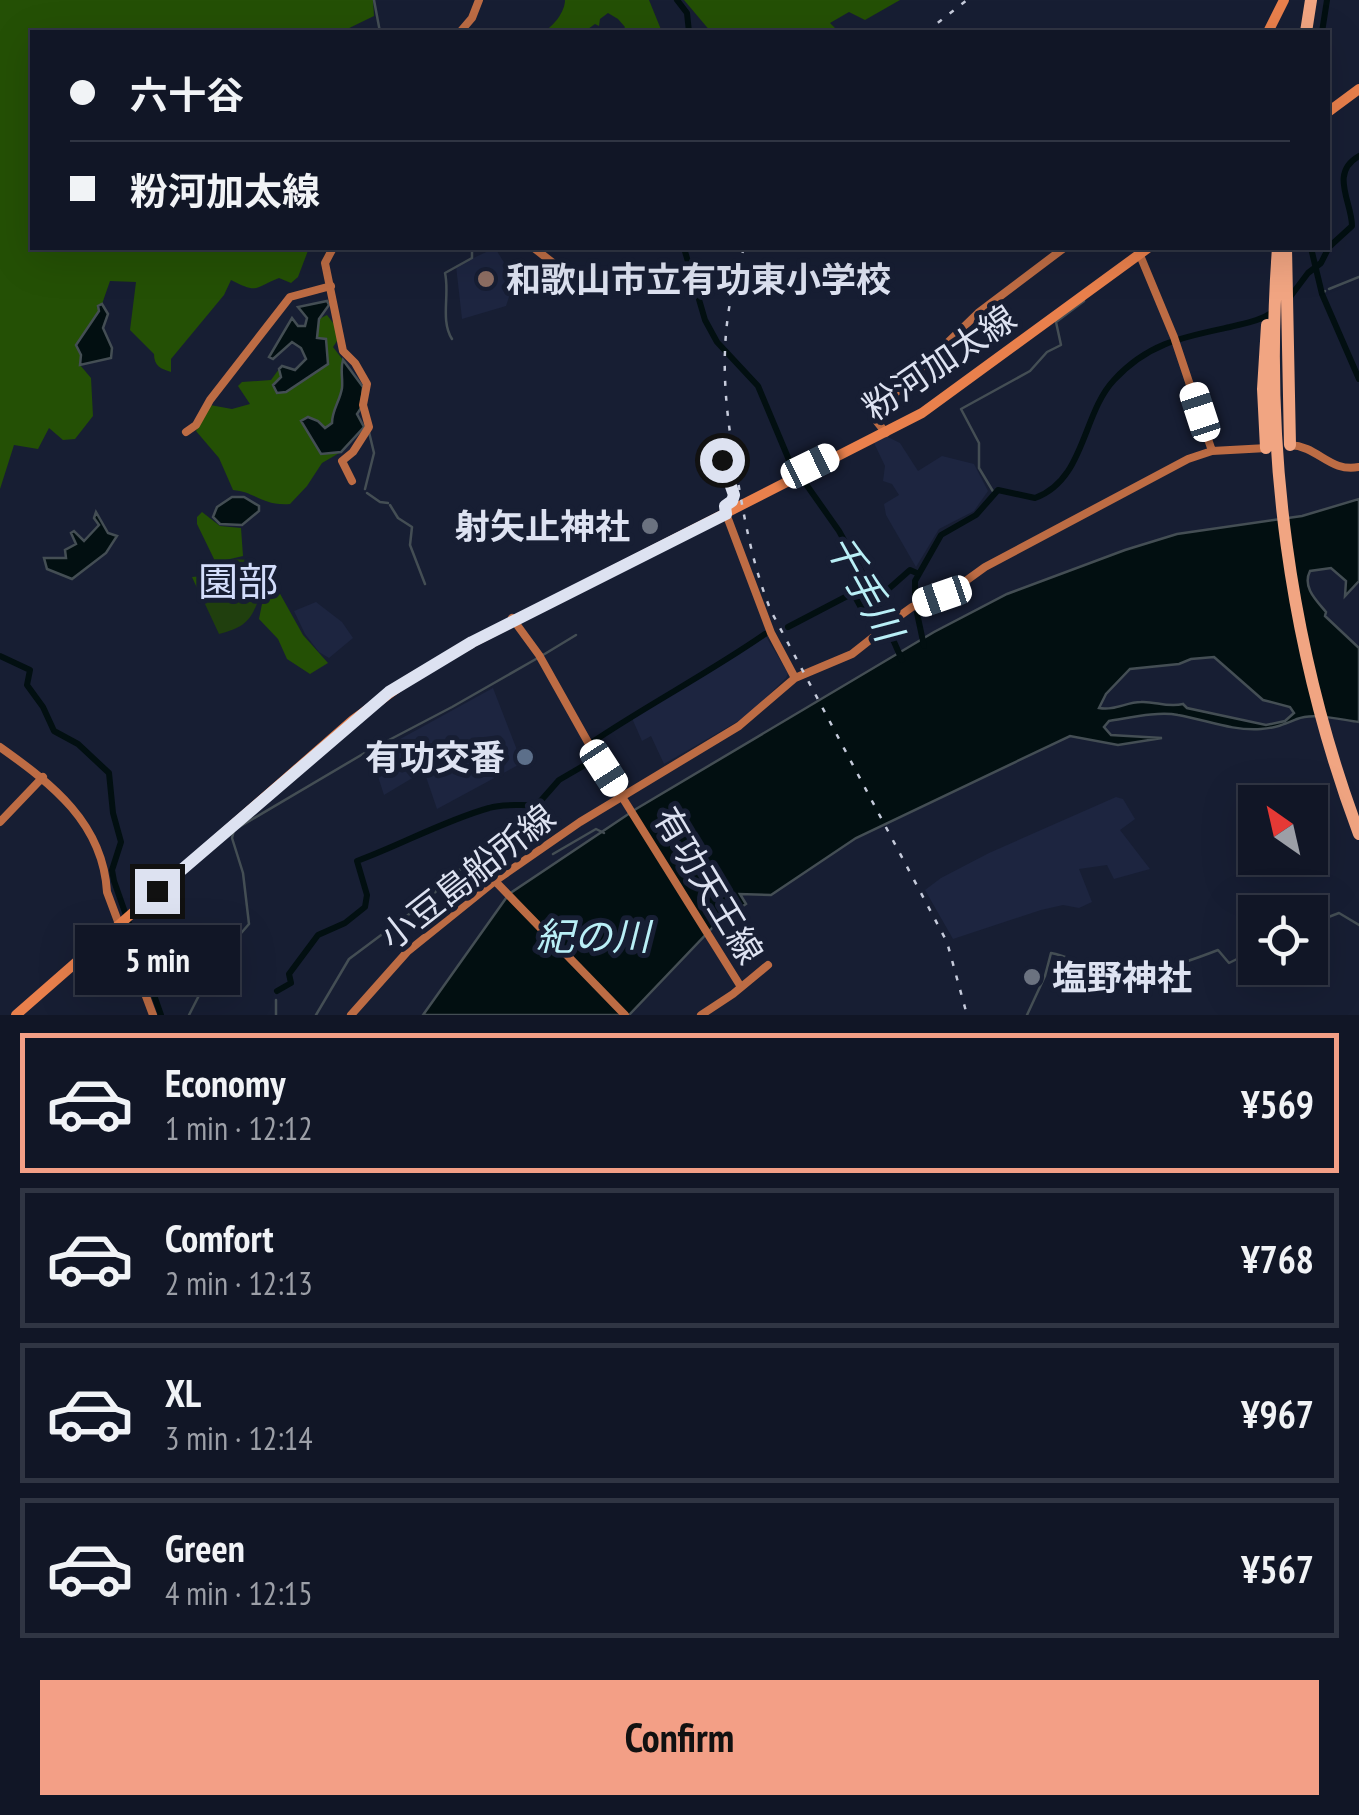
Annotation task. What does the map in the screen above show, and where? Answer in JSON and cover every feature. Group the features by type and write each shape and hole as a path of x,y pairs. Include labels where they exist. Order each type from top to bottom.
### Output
{"highway":[{"path":"1304,30 1309,0"},
{"path":"1279,448 1276,264 1281,250"},
{"path":"1282,250 1277,308 1277,407 1288,553 1321,717 1357,825"},
{"path":"1277,308 1263,388 1279,448"}],"main road":[{"path":"462,30 480,0"},
{"path":"1269,30 1284,0"},
{"path":"1330,108 1359,86"},
{"path":"332,250 325,260 343,352 367,384 364,405 369,427 353,452 342,460 352,481"},
{"path":"532,292 554,263 537,250"},
{"path":"884,431 874,414 978,313 1061,250"},
{"name":"粉河加太線","path":"13,1015 385,690 444,654 944,399 1139,250"},
{"path":"1140,250 1212,451"},
{"path":"186,432 196,424 210,400 290,297 331,286"},
{"name":"小豆島船所線","path":"351,1015 408,952 496,883 580,822 739,726 795,678 852,654 912,607 949,592 986,567 1188,459 1212,451 1309,448 1341,468 1359,467"},
{"path":"722,460 734,495 725,506 726,512 770,630 795,678"},
{"name":"有功天王線","path":"514,619 739,984 701,1015"},
{"path":"0,747 43,777 87,824 105,870 107,892 124,918 153,1015"},
{"path":"0,822 43,777"},
{"path":"496,883 625,1015"},
{"path":"739,984 768,965"}],"shaded area":[{"name":"和歌山市立有功東小学校","path":"496,250 522,291 509,297 506,306 462,319 456,266"},
{"path":"886,436 900,443 918,471 942,456 974,464 988,491 974,511 939,529 916,567 886,515 884,504 899,495 892,484 883,481 885,466 874,443"},
{"path":"316,602 342,622 353,638 329,658 305,634 294,611"},
{"path":"765,635 788,673 786,678 747,716 664,764 651,736 642,741 631,716 707,674"},
{"path":"493,688 522,763 437,809 424,771 384,795 371,755"},
{"path":"1116,797 1123,799 1135,819 1120,830 1150,869 1114,879 1107,865 1079,869 1092,902 1079,908 1063,905 1041,910 953,939 925,890 989,853"}],"green space":[{"path":"0,0 373,0 374,16 345,30 30,30 30,250 308,250 298,277 291,283 279,278 251,288 231,280 224,295 171,359 171,372 159,366 154,354 130,330 136,282 110,281 98,306 100,311 76,345 80,365 91,378 93,416 75,439 63,440 49,428 38,449 14,445 0,489"},
{"path":"565,0 649,0 661,30 623,30 618,19 608,13 600,19 599,26 595,24 589,30 546,30 563,9"},
{"path":"684,0 900,0 865,20 849,12 830,23 837,30 709,30"},
{"path":"327,315 339,338 333,347 343,360 341,393 333,423 325,428 308,417 302,421 321,454 341,452 322,463 290,504 273,503 233,490 219,458 196,431 210,405 232,409 250,404 238,386 242,382 271,380 279,369 281,377 328,365 317,338 319,319"},
{"path":"202,512 220,526 241,528 243,556 226,560 197,588 192,577 203,576 214,559 197,524"},
{"path":"233,559 250,560 256,578 251,585 259,598 245,623 219,634 198,589"},
{"path":"274,583 303,635 328,663 310,674 287,659 278,639 259,619 263,599"}],"water":[{"path":"327,301 329,305 319,319 317,338 326,339 328,364 286,392 277,393 273,385 281,377 279,369 282,366 295,370 306,359 301,348 292,342 273,359 269,357 292,318 298,326 305,326 307,318 298,307"},
{"path":"102,304 108,314 103,328 112,348 111,358 80,365 76,345"},
{"path":"343,360 363,387 357,414 364,427 341,452 321,454 301,421 308,417 325,428 332,423 342,388"},
{"path":"232,497 244,497 259,506 259,511 242,525 220,524 213,517 217,507"},
{"name":"紀の川","path":"1359,499 1359,581 1345,596 1346,581 1331,568 1310,571 1308,582 1325,616 1359,648 1359,722 1311,716 1271,728 1250,729 1170,714 1109,721 1104,727 1111,735 1162,738 1118,745 1070,736 856,838 771,895 740,894 746,904 715,925 629,1015 423,1015 509,894 636,809 934,632 1007,594 1125,550 1177,534 1302,516","holes":["1214,657 1263,700 1290,707 1294,713 1285,721 1266,725 1183,704 1141,702 1099,708 1106,694 1130,669"]},
{"path":"96,512 108,533 117,536 106,553 72,579 47,569 44,558 66,558 65,550 76,544 71,533 74,531 84,541 99,525 94,518"}],"waterway":[{"path":"374,0 380,30"},
{"name":"千手川","path":"677,0 687,13 689,30"},
{"path":"1322,30 1327,0"},
{"path":"1330,246 1352,226 1344,179 1350,163 1359,156"},
{"path":"452,339 447,324 445,273 472,258 472,250"},
{"name":"千手川","path":"685,250 705,320 717,342 758,386 789,460 839,531 870,587 902,660"},
{"path":"1311,250 1322,294 1359,379"},
{"path":"1290,297 1321,263 1328,250"},
{"path":"1329,289 1359,277"},
{"path":"1322,294 1325,291"},
{"path":"994,493 979,468 979,443 961,409 1030,371 1047,352 1061,345 1056,322 1084,301"},
{"path":"915,600 915,581 941,535 976,515 998,490 1035,498 1064,477 1103,394 1127,368 1167,343 1253,321 1273,312"},
{"path":"365,489 374,453 369,432"},
{"path":"367,493 388,503"},
{"path":"390,505 398,518 412,527 410,545 425,584"},
{"path":"884,593 910,570 919,574"},
{"path":"788,627 853,593 864,613"},
{"path":"917,613 924,646"},
{"path":"591,743 765,634"},
{"path":"543,655 576,635"},
{"path":"0,656 30,670 27,685 54,731 78,744 109,773 121,842 112,870 114,881 161,1015"},
{"path":"189,1015 216,962 249,924 243,873 232,838 234,830 536,659"},
{"path":"277,991 291,983 289,974 318,935 345,923 365,907 367,895 357,861 489,808 537,805 559,780 590,762 588,747"},
{"path":"553,854 596,829 604,833"},
{"path":"316,1015 349,959 420,906 459,870 489,856 527,846"},
{"path":"1328,917 1339,913 1359,925"},
{"path":"1027,1015 1051,953 1096,968 1128,972 1173,966 1218,950 1229,963 1238,958"},
{"path":"276,1000 276,1015"}],"railway":[{"path":"929,30 967,0"},
{"path":"743,250 729,306 726,389 740,493 759,578 771,611 947,942 967,1015"}],"place":[{"name":"和歌山市立有功東小学校","path":"486,279"},
{"name":"射矢止神社","path":"650,526"},
{"name":"有功交番","path":"525,757"},
{"name":"塩野神社","path":"1032,977"}],"district":[{"name":"園部","path":"238,581"}],"route":[{"path":"157,891 389,692 472,642 726,514 724,508 734,500 734,495 722,460"}]}
